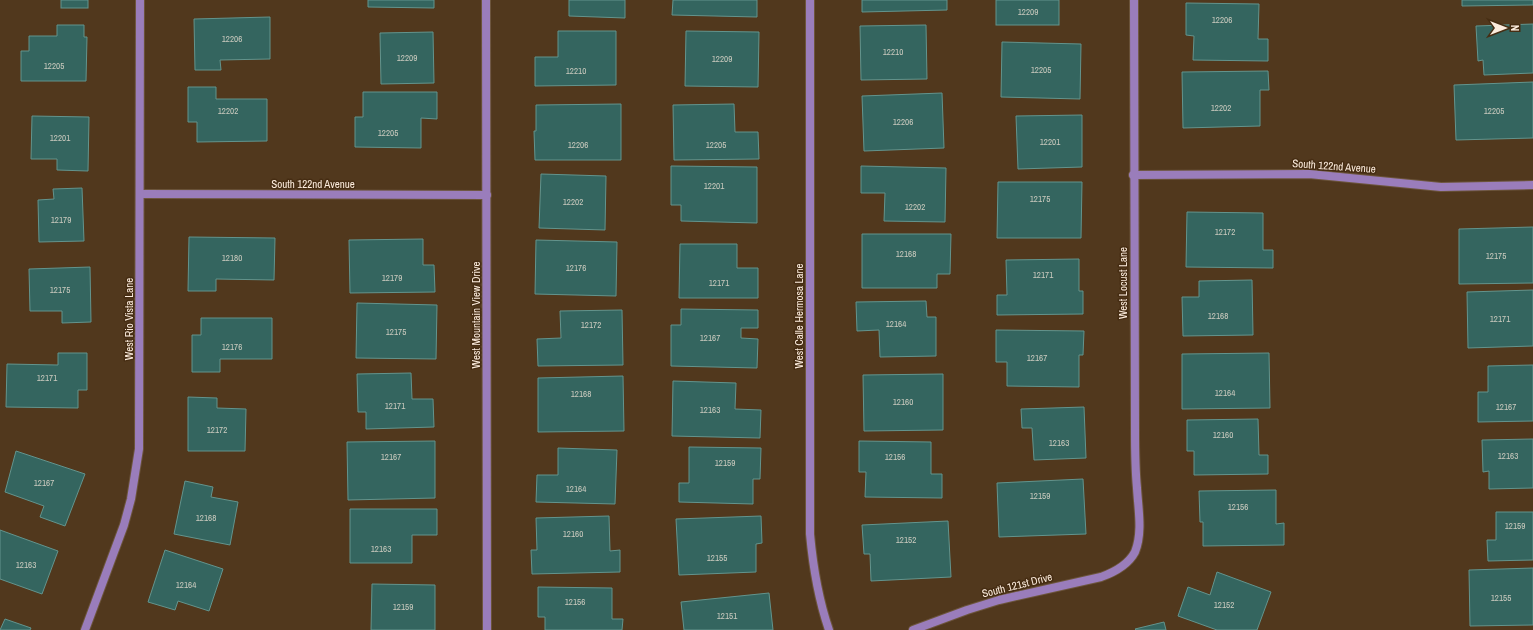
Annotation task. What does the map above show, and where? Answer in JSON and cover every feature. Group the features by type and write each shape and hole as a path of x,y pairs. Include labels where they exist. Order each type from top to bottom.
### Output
{"street":[{"name":"West Rio Vista Lane","path":"85,630 124,525 136,475 140,427 140,0"},
{"name":"West Mountain View Drive","path":"486,0 487,630"},
{"name":"West Calle Hermosa Lane","path":"810,0 810,534 815,581 821,608 829,630"},
{"name":"West Locust Lane","path":"1127,563 1135,552 1139,521 1135,459 1133,174 1134,0"},
{"name":"South 122nd Avenue","path":"1133,174 1309,174 1434,186 1533,185"},
{"name":"South 122nd Avenue","path":"140,194 487,195"},
{"name":"South 121st Drive","path":"913,630 999,600 1101,577 1114,572 1127,563"}],"building":[{"path":"61,0 88,0 88,8 61,8"},
{"path":"368,0 434,0 434,8 368,7"},
{"path":"569,0 625,0 625,18 569,16"},
{"path":"673,0 757,0 757,17 672,15"},
{"path":"862,0 947,0 947,10 862,12"},
{"path":"996,0 1059,0 1059,25 996,25"},
{"path":"1462,0 1533,0 1533,5 1462,6"},
{"path":"1186,3 1259,4 1258,39 1268,39 1268,61 1193,60 1194,36 1186,35"},
{"path":"270,17 270,59 220,60 221,70 195,70 194,19"},
{"path":"1533,24 1533,73 1484,75 1483,60 1478,61 1476,26"},
{"path":"57,25 84,25 84,37 87,37 86,81 21,81 21,51 29,51 29,36 57,36"},
{"path":"926,25 927,79 861,80 860,26"},
{"path":"558,31 616,31 616,85 535,86 535,57 558,57"},
{"path":"686,31 759,32 758,87 685,86"},
{"path":"433,32 434,83 381,84 380,33"},
{"path":"1002,42 1081,44 1080,99 1001,97"},
{"path":"1268,71 1269,90 1260,90 1260,126 1183,128 1182,72"},
{"path":"1533,82 1533,138 1456,140 1454,85"},
{"path":"188,87 216,87 216,99 267,99 267,141 197,142 197,122 188,122"},
{"path":"363,92 437,92 437,119 421,118 421,148 355,147 355,117 363,117"},
{"path":"942,93 944,148 864,151 862,96"},
{"path":"621,104 621,160 535,160 534,131 536,131 536,105"},
{"path":"734,104 735,132 758,132 759,159 674,160 673,105"},
{"path":"1082,115 1082,167 1018,169 1016,116"},
{"path":"32,116 89,117 88,171 57,170 57,159 31,159"},
{"path":"671,166 757,167 757,223 681,221 681,205 671,205"},
{"path":"861,166 946,168 945,222 884,221 885,193 861,193"},
{"path":"541,174 606,176 605,230 539,228"},
{"path":"998,182 1082,182 1081,238 997,238"},
{"path":"82,188 84,241 39,242 38,200 54,199 53,189"},
{"path":"1187,212 1263,213 1263,250 1273,250 1273,268 1186,267"},
{"path":"1533,227 1533,283 1459,284 1459,229"},
{"path":"862,234 951,234 950,274 937,274 937,288 862,288"},
{"path":"189,237 275,238 274,280 216,279 216,291 188,291"},
{"path":"423,239 423,265 434,265 435,292 350,293 349,240"},
{"path":"536,240 617,242 616,296 535,294"},
{"path":"680,244 737,244 737,268 758,268 758,298 679,298"},
{"path":"1079,259 1079,291 1083,291 1083,314 997,315 997,295 1007,295 1006,260"},
{"path":"90,267 91,322 62,323 62,311 30,311 29,269"},
{"path":"1252,280 1253,335 1183,336 1182,297 1199,297 1199,281"},
{"path":"1533,290 1533,346 1468,348 1467,292"},
{"path":"926,301 927,317 936,317 936,356 880,357 879,330 857,331 856,302"},
{"path":"357,303 437,305 436,359 356,358"},
{"path":"681,309 758,310 758,328 741,328 741,338 758,339 757,368 671,366 671,325 681,325"},
{"path":"622,310 623,365 538,366 537,339 561,338 560,311"},
{"path":"201,318 272,318 272,359 220,359 220,372 192,372 192,335 201,335"},
{"path":"996,330 1084,331 1083,355 1079,355 1079,387 1007,386 1007,362 996,362"},
{"path":"58,353 87,353 87,390 78,390 78,408 6,407 7,364 58,365"},
{"path":"1269,353 1270,408 1182,409 1182,354"},
{"path":"1533,365 1533,421 1478,422 1478,392 1488,392 1488,366"},
{"path":"411,373 412,399 433,399 434,427 366,429 366,412 358,412 357,374"},
{"path":"943,374 943,430 864,431 863,375"},
{"path":"623,376 624,431 538,432 538,378"},
{"path":"673,381 736,383 735,409 761,410 760,438 672,436"},
{"path":"188,397 217,398 217,408 246,409 245,451 188,451"},
{"path":"1084,407 1086,458 1034,460 1032,428 1022,428 1021,409"},
{"path":"1258,419 1259,455 1268,455 1268,474 1194,475 1194,451 1187,451 1187,420"},
{"path":"1533,439 1533,488 1489,489 1489,471 1483,472 1482,440"},
{"path":"435,441 435,498 348,500 347,442"},
{"path":"859,441 931,442 931,474 942,474 942,498 865,497 866,472 859,472"},
{"path":"689,447 761,448 760,479 753,479 753,504 679,502 679,483 689,483"},
{"path":"558,448 617,450 615,504 536,502 537,475 558,475"},
{"path":"16,451 85,474 65,526 40,517 44,506 5,492"},
{"path":"1083,479 1086,534 999,537 997,483"},
{"path":"185,481 213,487 211,497 238,502 230,545 174,534"},
{"path":"1276,490 1276,524 1284,523 1284,545 1203,546 1203,522 1200,522 1199,491"},
{"path":"350,509 437,509 437,535 412,535 412,563 350,563"},
{"path":"1496,512 1533,512 1533,560 1488,561 1487,540 1496,540"},
{"path":"609,516 610,551 620,550 620,572 532,574 531,550 537,550 536,518"},
{"path":"761,516 762,543 756,544 756,572 679,575 676,519"},
{"path":"948,521 951,577 871,581 870,554 864,554 862,525"},
{"path":"0,530 58,551 42,594 0,579"},
{"path":"165,550 223,569 209,611 178,601 175,610 148,602"},
{"path":"1533,568 1533,625 1470,626 1469,570"},
{"path":"1217,572 1271,592 1257,630 1217,630 1178,616 1188,587 1210,595"},
{"path":"372,584 435,585 435,630 371,630"},
{"path":"538,587 612,588 612,619 623,619 622,630 545,630 545,617 538,617"},
{"path":"769,593 773,630 684,630 681,602"},
{"path":"5,619 31,628 30,630 0,630"},
{"path":"1164,622 1166,630 1135,629"}]}
